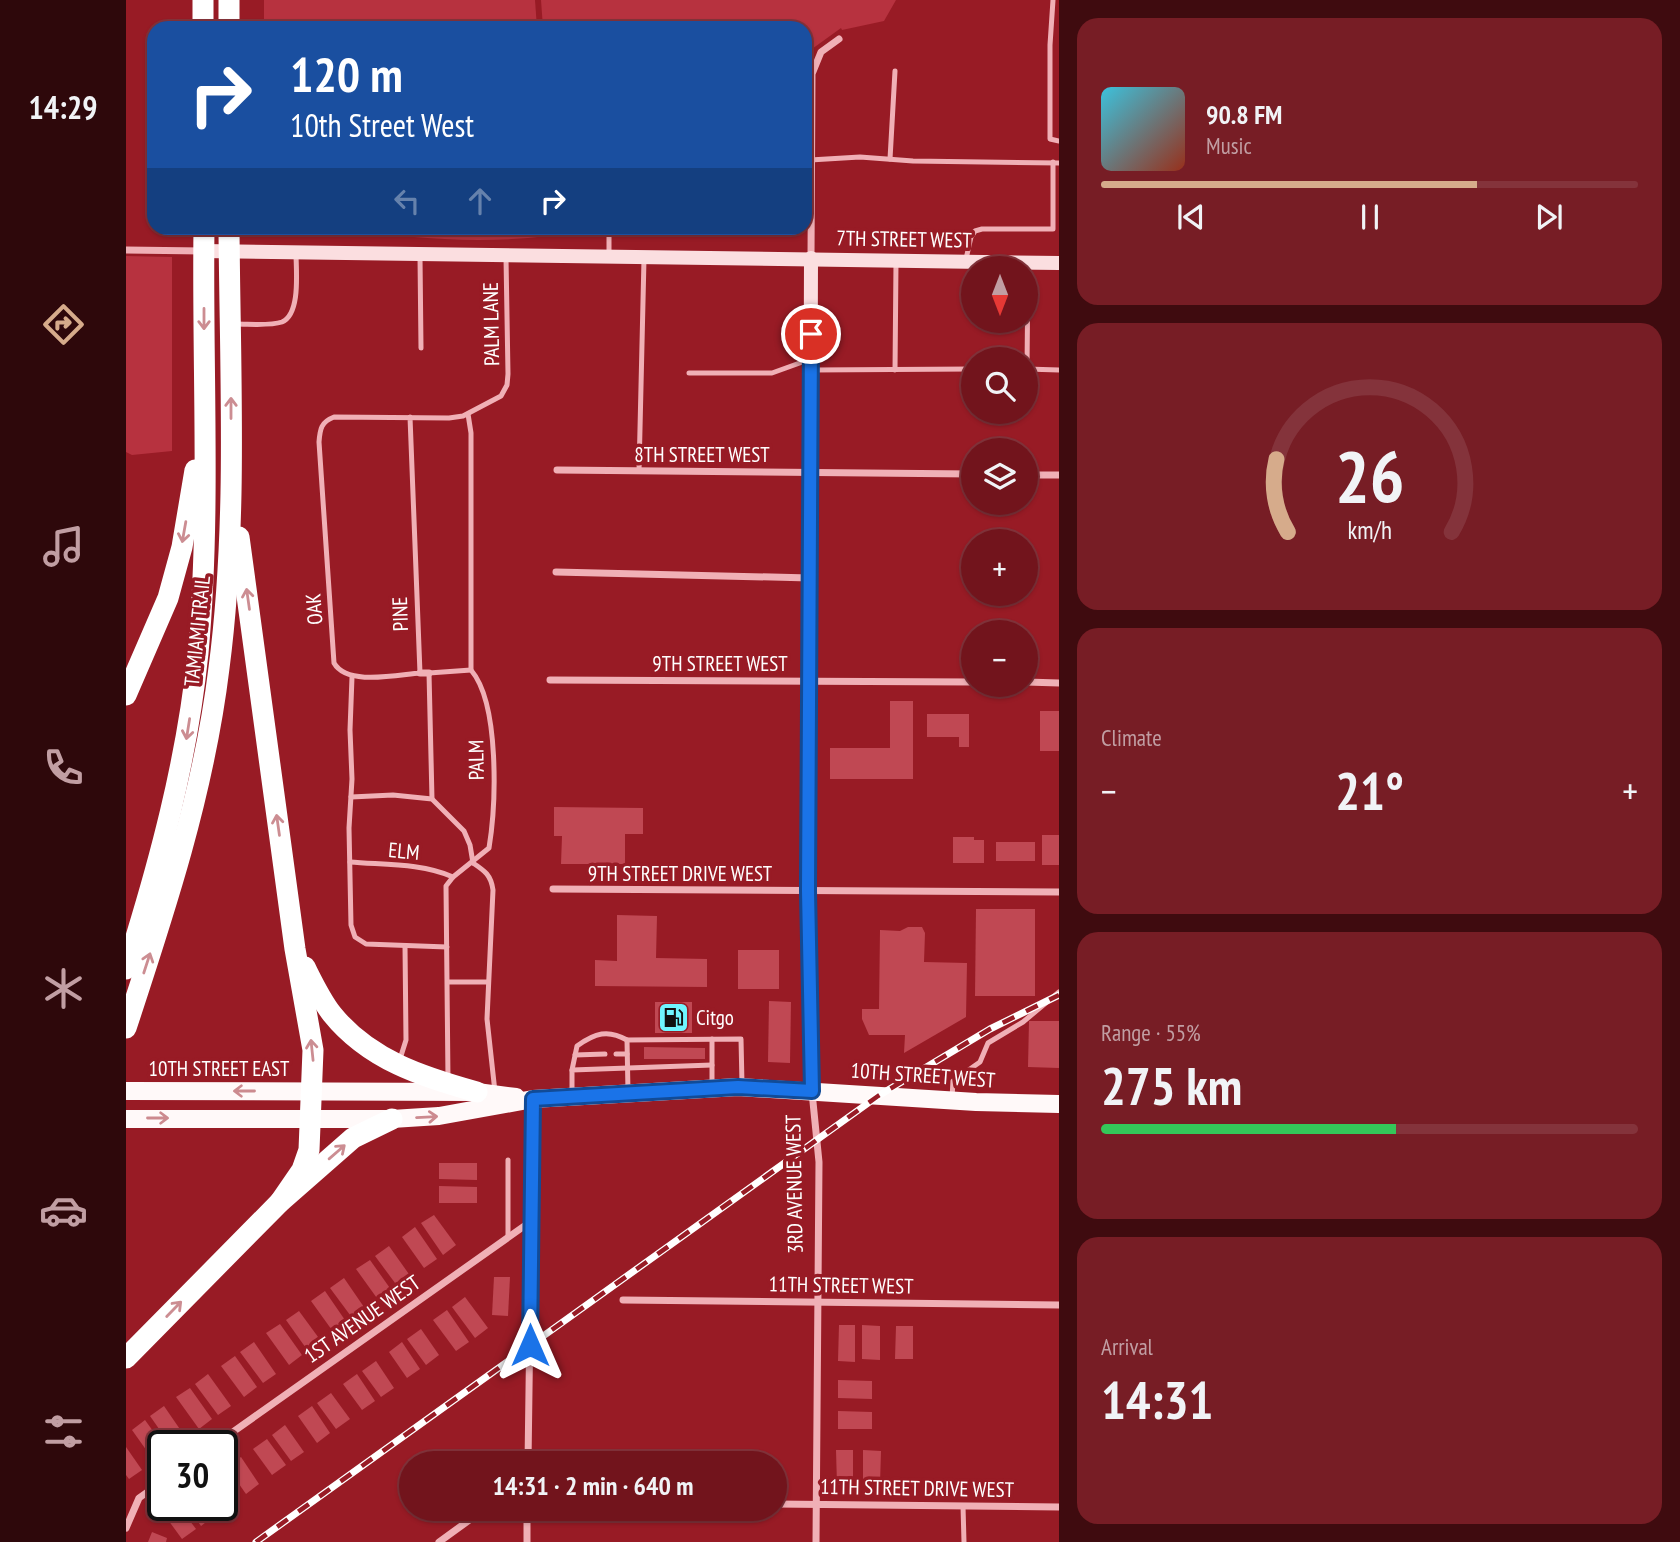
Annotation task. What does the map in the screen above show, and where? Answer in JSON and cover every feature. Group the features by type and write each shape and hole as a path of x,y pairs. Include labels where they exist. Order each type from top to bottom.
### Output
{"highway":[{"path":"203,0 203,21"},
{"path":"229,0 229,21"},
{"name":"TAMIAMI TRAIL","path":"126,969 175,799 191,705 203,585 204,235"},
{"name":"TAMIAMI TRAIL","path":"126,1028 181,855 213,714 226,603 231,476 229,235"},
{"path":"126,695 168,598 182,547 204,416"},
{"path":"231,476 295,949 313,1050 309,1150 302,1170 280,1202"},
{"path":"295,949 332,1014 361,1042 398,1066 448,1088 486,1093"},
{"path":"126,1358 280,1202 353,1138 392,1119"}],"main road":[{"name":"10TH STREET WEST","path":"310,1118 392,1119 439,1116 533,1099 742,1087 952,1101 1059,1104"},
{"path":"312,1091 448,1088"},
{"name":"10TH STREET EAST","path":"126,1091 312,1091"},
{"name":"10TH STREET WEST","path":"486,1093 533,1099"},
{"path":"126,1119 310,1118"}],"street":[{"name":"3RD AVENUE WEST","path":"812,81 815,62 821,52 839,39"},
{"name":"3RD AVENUE WEST","path":"811,235 808,891 812,1091 819,1151 816,1542"},
{"path":"126,250 203,251"},
{"name":"7TH STREET WEST","path":"203,251 961,261"},
{"name":"7TH STREET WEST","path":"1038,262 1059,262"},
{"name":"8TH STREET WEST","path":"557,470 961,474"},
{"path":"1038,475 1059,475"},
{"path":"556,572 810,578"},
{"path":"419,673 429,673"},
{"name":"9TH STREET WEST","path":"550,680 961,682"},
{"path":"1038,682 1059,683"},
{"name":"9TH STREET DRIVE WEST","path":"553,889 1059,892"},
{"path":"528,1451 533,1099"},
{"name":"1ST AVENUE WEST","path":"237,1430 530,1222"},
{"name":"11TH STREET WEST","path":"624,1300 1059,1304"},
{"path":"126,1528 139,1498 147,1492"},
{"name":"11TH STREET DRIVE WEST","path":"787,1504 1059,1507"},
{"path":"439,1542 468,1521"},
{"path":"527,1521 527,1542"}],"lane":[{"path":"1053,0 1050,139 1059,141"},
{"path":"890,159 895,71"},
{"path":"812,160 860,157 913,162 1056,162 1056,229 975,231 967,256"},
{"path":"608,256 609,235"},
{"path":"230,325 283,321 291,314 295,304 296,252"},
{"path":"420,254 421,348"},
{"name":"PALM LANE","path":"468,414 501,397 507,385 506,255"},
{"path":"639,471 644,256"},
{"path":"895,260 895,370"},
{"path":"690,373 772,373 811,364 895,370 961,369"},
{"path":"1038,369 1059,370"},
{"path":"410,418 449,418 468,414"},
{"name":"PALM","path":"453,877 489,848 493,813 490,709 478,678 471,670 471,433 468,414"},
{"name":"OAK","path":"352,677 340,671 334,663 319,442 322,424 334,417 410,418"},
{"name":"PINE","path":"410,418 419,673"},
{"path":"432,799 429,673 471,670"},
{"path":"419,673 352,677 349,828 351,925 355,937 366,944 447,947"},
{"path":"351,797 393,795 432,799 464,831 470,845 472,863 491,878 493,890 486,1093"},
{"name":"ELM","path":"350,862 438,870 453,877"},
{"path":"448,1088 446,886 453,877"},
{"path":"398,1066 406,1040 405,946"},
{"path":"448,982 488,982"},
{"path":"952,1101 953,1081 980,1062 988,1042 1023,1021 1059,992"},
{"path":"572,1097 572,1070 578,1046 598,1033 615,1033 627,1040 661,1044 690,1040 741,1039 742,1087"},
{"path":"712,1039 713,1088"},
{"path":"627,1040 628,1093"},
{"path":"690,1040 691,1047"},
{"path":"575,1055 605,1054"},
{"path":"616,1054 627,1054"},
{"path":"661,1059 662,1067"},
{"path":"572,1070 662,1067 676,1063 712,1065"},
{"path":"508,1160 508,1237"},
{"path":"963,1506 964,1542"}],"shaded area":[{"path":"264,0 535,0 536,21 264,21"},
{"path":"541,0 896,0 884,21 842,30 841,28 812,49 812,21 542,21"},
{"path":"394,235 548,235 497,240"},
{"path":"126,256 172,257 172,451 132,455 126,452"}],"building":[{"path":"890,701 913,701 913,779 830,779 830,748 890,748"},
{"path":"1040,711 1059,711 1059,751 1040,751"},
{"path":"927,714 969,714 969,747 959,747 959,737 927,737"},
{"path":"554,807 643,808 643,834 625,834 625,864 561,864 562,836 554,836"},
{"path":"1042,835 1059,835 1059,865 1042,865"},
{"path":"953,837 984,840 984,863 953,863"},
{"path":"996,842 1035,842 1035,861 996,861"},
{"path":"976,909 1035,909 1035,996 975,996"},
{"path":"617,915 657,916 656,958 707,959 707,987 595,986 595,960 617,961"},
{"path":"908,927 922,927 925,933 924,962 967,963 966,1017 904,1053 905,1035 869,1035 862,1019 862,1009 879,1009 880,930 900,931"},
{"path":"738,950 779,950 779,989 738,989"},
{"path":"769,1001 791,1002 790,1063 768,1062"},
{"name":"Citgo","path":"655,1002 692,1002 692,1033 655,1033"},
{"path":"1029,1021 1059,1021 1059,1068 1028,1067"},
{"path":"644,1047 705,1048 705,1059 644,1059"},
{"path":"439,1163 477,1163 477,1180 439,1179"},
{"path":"439,1186 477,1187 477,1203 439,1203"},
{"path":"434,1215 456,1245 443,1255 421,1223"},
{"path":"415,1227 437,1259 424,1268 402,1237"},
{"path":"389,1246 411,1277 398,1287 375,1256"},
{"path":"370,1260 392,1291 379,1301 356,1269"},
{"path":"494,1277 510,1277 508,1316 492,1315"},
{"path":"344,1278 366,1310 353,1319 330,1288"},
{"path":"325,1291 347,1323 334,1333 311,1301"},
{"path":"465,1297 488,1328 475,1338 452,1307"},
{"path":"447,1310 469,1342 456,1351 433,1320"},
{"path":"299,1311 321,1341 308,1351 286,1320"},
{"path":"280,1324 302,1355 289,1365 266,1333"},
{"path":"839,1325 855,1325 855,1362 838,1361"},
{"path":"862,1325 880,1326 880,1360 862,1359"},
{"path":"896,1326 913,1326 913,1359 895,1359"},
{"path":"421,1329 439,1355 426,1365 407,1339"},
{"path":"254,1342 276,1374 263,1383 240,1352"},
{"path":"402,1342 420,1369 407,1378 389,1352"},
{"path":"235,1356 257,1387 244,1397 221,1366"},
{"path":"376,1361 394,1388 381,1397 362,1371"},
{"path":"208,1374 231,1406 218,1415 195,1384"},
{"path":"357,1374 375,1401 362,1410 343,1384"},
{"path":"838,1380 872,1381 872,1399 838,1398"},
{"path":"190,1388 212,1419 199,1429 176,1397"},
{"path":"331,1393 350,1419 336,1429 317,1403"},
{"path":"164,1406 180,1430 160,1430 150,1416"},
{"path":"312,1406 330,1433 317,1443 298,1416"},
{"path":"838,1411 872,1412 872,1429 838,1429"},
{"path":"145,1420 152,1430 147,1430 147,1451 132,1430"},
{"path":"285,1425 304,1452 291,1461 272,1435"},
{"path":"267,1439 286,1465 272,1475 253,1449"},
{"path":"126,1447 142,1470 129,1479 126,1475"},
{"path":"836,1450 853,1450 853,1485 837,1485"},
{"path":"863,1450 881,1451 880,1484 863,1484"},
{"path":"241,1457 259,1484 246,1494 238,1483 238,1459"},
{"path":"169,1521 190,1521 196,1529 182,1539"},
{"path":"152,1532 167,1538 166,1542 148,1542"}],"railway":[{"path":"256,1542 878,1096 990,1029 1059,995"}],"place":[{"name":"Citgo","path":"673,1017"}],"route":[{"path":"530,1345 533,1099 738,1087 812,1091 808,891 811,334"}]}
